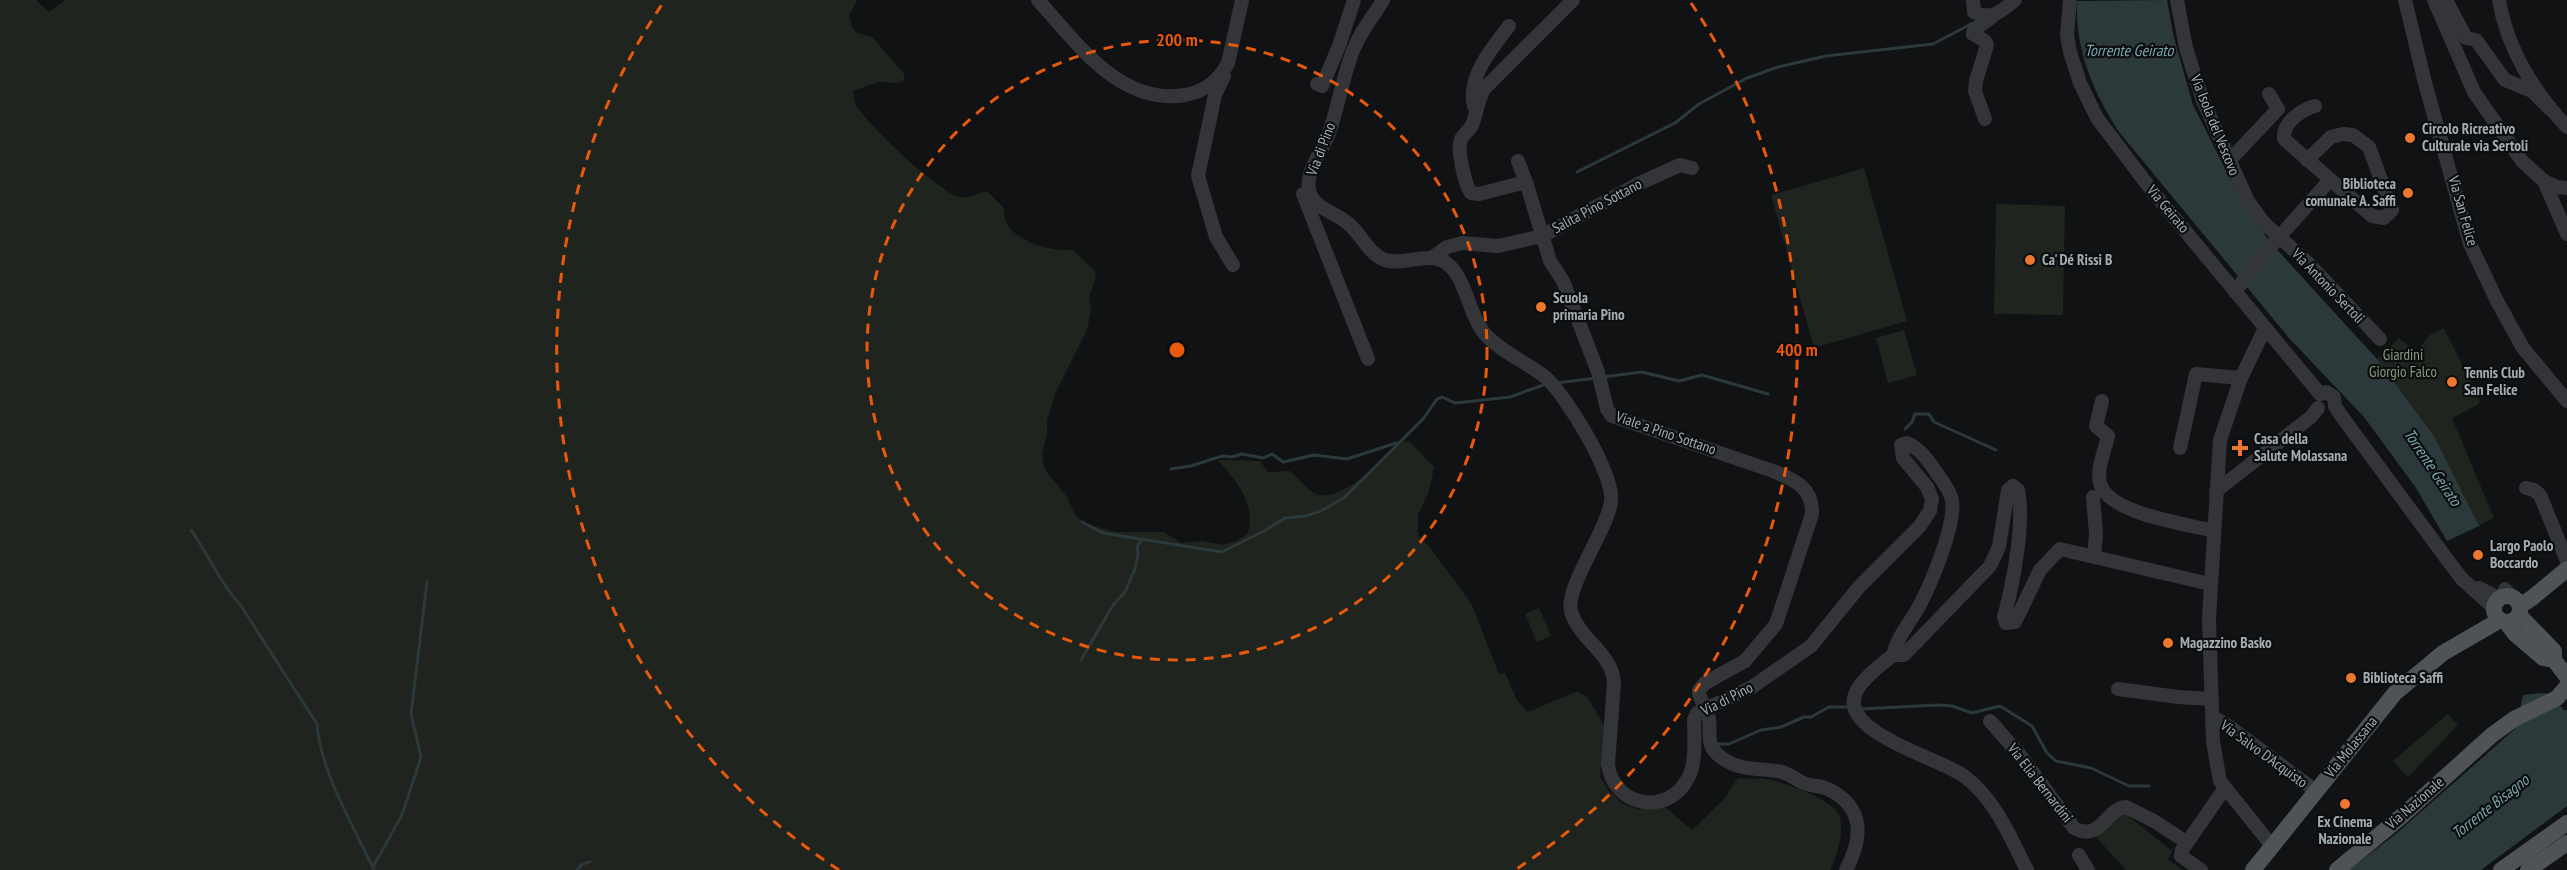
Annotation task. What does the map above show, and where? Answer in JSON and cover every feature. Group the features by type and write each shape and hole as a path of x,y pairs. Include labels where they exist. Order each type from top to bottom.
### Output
{"main road":[{"name":"Via Molassana","path":"2253,870 2395,693 2411,678 2465,639 2476,625 2547,583 2567,568"},
{"path":"2506,606 2515,634 2543,658 2554,660 2567,677"},
{"name":"Via Nazionale","path":"2337,870 2402,816 2492,735 2514,719 2557,698 2567,686"},
{"path":"2501,870 2567,823"},
{"path":"2531,868 2567,843"},
{"path":"2531,868 2567,854"}],"street":[{"path":"1038,0 1090,58 1114,77 1149,95 1176,96 1194,93 1210,85 1223,71 1228,63 1242,0"},
{"path":"1317,84 1322,86 1327,76 1340,46 1354,0"},
{"name":"Via di Pino","path":"1383,0 1354,47 1329,134 1309,177 1310,195 1318,205 1350,225 1374,253 1393,261 1432,258 1446,263 1455,273 1472,314 1485,334 1544,376 1562,396 1608,478 1612,499 1606,522 1573,590 1570,609 1577,625 1607,659 1613,672 1608,764 1609,775 1617,789 1630,799 1647,802 1665,799 1683,787 1692,770 1694,717 1705,708 1752,687 1810,646 1859,587 1919,527 1930,511 1932,500 1927,487 1901,454 1901,445 1907,443 1917,449 1931,464 1944,482 1952,502 1949,528 1940,558 1918,608 1896,643 1893,655"},
{"path":"1527,185 1522,183 1479,194 1471,193 1466,187 1459,144 1463,134 1471,128 1485,89 1573,0"},
{"path":"1972,0 1974,12 1993,16"},
{"path":"1985,119 1975,91 1987,45 1985,41 1975,37 1974,30 2015,0"},
{"name":"Via Geirato","path":"2070,0 2067,35 2070,52 2080,83 2097,118 2153,192 2320,394 2326,392 2332,394 2336,400 2335,406 2462,579 2506,606"},
{"name":"Via Isola del Vescovo","path":"2177,0 2194,75 2203,102 2248,201 2278,237"},
{"name":"Via San Felice","path":"2406,0 2425,83 2470,244 2497,301 2523,348 2567,401"},
{"path":"2434,0 2474,92 2522,160 2559,188 2567,234"},
{"path":"2446,0 2466,38 2476,40 2505,80 2532,91 2567,127"},
{"path":"2499,0 2504,26 2517,57 2550,109"},
{"path":"1476,111 1472,98 1481,66 1509,26"},
{"path":"1223,71 1222,83 1215,95 1198,176 1202,197 1216,237 1233,265"},
{"path":"2229,161 2278,109 2270,94"},
{"path":"2307,160 2331,137 2343,134 2353,135 2369,147 2392,210 2384,219 2376,219 2307,160 2283,135 2284,128 2291,120 2315,106"},
{"name":"Viale a Pino Sottano","path":"1518,161 1550,261 1563,281 1598,372 1607,409 1612,416 1773,471 1797,481 1809,496 1812,514 1776,624 1745,661 1707,682 1699,690 1705,708"},
{"path":"1316,162 1309,162 1305,166 1301,185 1368,359"},
{"name":"Salita Pino Sottano","path":"1432,258 1447,247 1462,243 1498,246 1542,236 1638,184 1680,165 1692,168"},
{"name":"Via Antonio Sertoli","path":"2330,180 2278,237 2309,264 2380,339"},
{"path":"2235,292 2278,237"},
{"path":"2265,328 2241,378 2220,440 2210,584 2210,699 2216,770 2220,781 2272,846"},
{"path":"2180,448 2196,374 2241,378"},
{"path":"2318,408 2316,399 2320,394"},
{"path":"2102,401 2097,426 2108,436 2100,468 2100,484 2106,495 2126,508 2214,531"},
{"path":"2318,408 2327,412 2335,406"},
{"path":"2216,491 2246,470 2311,417 2318,408"},
{"path":"2027,870 1996,811 1980,789 1950,766 1865,726 1857,716 1854,705 1856,692 1866,679 1893,655 1904,655 1990,566 1999,547 2007,493 2010,487 2017,488 2019,503 2016,551 2004,617 2006,623 2015,622 2040,570 2060,549 2210,584"},
{"path":"2526,488 2540,495 2551,517 2567,561"},
{"path":"2093,496 2096,534 2094,557"},
{"path":"2118,689 2210,699"},
{"name":"Via Nazionale","path":"2492,735 2567,700"},
{"path":"1705,708 1709,719 1711,747 1726,760 1758,771 1778,771 1788,774 1806,784 1828,789 1853,807 1859,829 1853,856 1846,870"},
{"name":"Via Salvo D'Acquisto","path":"2213,717 2316,791"},
{"name":"Via Elia Bernardini","path":"1990,721 2020,755 2074,828 2085,832 2097,829 2117,810 2126,807 2154,821 2186,842"},
{"path":"2201,870 2181,856 2186,842 2225,788"},
{"path":"2079,855 2088,870"}],"green space":[{"path":"0,0 36,0 49,12 66,0 857,0 849,16 853,29 872,37 904,74 904,80 898,83 878,82 853,91 855,103 863,114 888,142 936,183 960,197 970,197 987,191 1004,208 1005,219 1018,235 1039,246 1073,250 1094,270 1096,277 1089,297 1091,310 1087,330 1055,394 1047,420 1047,434 1042,454 1044,468 1067,497 1076,516 1087,524 1115,532 1164,532 1181,543 1202,541 1223,545 1237,541 1248,533 1250,522 1243,493 1218,460 1260,461 1268,472 1290,471 1314,493 1324,495 1336,493 1348,487 1374,468 1403,441 1410,442 1434,467 1429,491 1418,515 1418,536 1429,546 1472,605 1499,674 1505,673 1517,700 1528,712 1578,691 1587,697 1604,725 1600,777 1609,791 1623,804 1638,809 1664,806 1692,830 1723,800 1738,778 1773,780 1815,796 1832,807 1840,818 1840,841 1830,870 0,870"},
{"path":"1864,168 1907,321 1814,348 1771,195"},
{"name":"Ca' Dé Rissi B","path":"1996,204 2065,206 2063,315 1994,314"},
{"name":"Giardini Giorgio Falco","path":"2444,328 2480,400 2479,404 2452,418 2494,518 2479,526 2434,436 2377,359 2399,338 2416,352 2430,335"},
{"path":"1904,330 1917,375 1888,383 1876,338"},
{"path":"1539,608 1551,636 1537,642 1525,614"},
{"path":"2448,714 2458,725 2408,777 2393,761"},
{"path":"2123,812 2172,851 2168,860 2183,870 2126,870 2096,837"}],"water":[{"name":"Torrente Geirato","path":"2167,0 2174,38 2193,105 2244,206 2271,243 2377,359 2434,436 2479,526 2447,541 2416,488 2364,417 2289,338 2119,132 2110,117 2094,85 2083,53 2077,19 2077,1"},
{"name":"Torrente Bisagno","path":"2549,694 2564,710 2567,710 2567,806 2481,870 2349,870 2397,833 2516,728 2523,695"}],"waterway":[{"path":"1577,172 1675,123 1699,104 1747,78 1778,67 1826,56 1933,44 1973,23"},
{"path":"1603,377 1642,372 1679,381 1702,375 1768,394"},
{"path":"1556,383 1597,378"},
{"path":"1082,522 1103,533 1222,552 1285,518 1305,516 1321,511 1345,497 1423,419 1437,399 1442,397 1455,403 1510,397 1546,384"},
{"path":"1905,429 1912,422 1915,414 1929,414 1934,422 1996,450"},
{"path":"1171,469 1191,466 1222,456 1232,457 1242,454 1263,458 1272,454 1283,462 1314,455 1347,459 1396,443"},
{"path":"191,530 317,724 319,742 331,780 374,870"},
{"path":"1081,660 1113,605 1125,592 1135,569 1137,547 1142,539"},
{"path":"373,867 402,815 421,757 411,714 427,582"},
{"path":"1861,709 1938,705 1952,706 1972,713 2000,706 2032,726 2047,753 2056,761 2091,768 2129,786 2149,786"},
{"path":"1717,744 1729,744 1761,730 1781,727 1804,717 1811,717 1829,707 1852,707"},
{"path":"577,870 582,864 590,862"}],"place":[{"name":"Circolo Ricreativo Culturale via Sertoli","path":"2410,138"},
{"name":"Biblioteca comunale A. Saffi","path":"2408,193"},
{"name":"Ca' Dé Rissi B","path":"2030,260"},
{"name":"Scuola primaria Pino","path":"1541,307"},
{"name":"Tennis Club San Felice","path":"2452,382"},
{"name":"Casa della Salute Molassana","path":"2240,448"},
{"name":"Largo Paolo Boccardo","path":"2478,555"},
{"name":"Magazzino Basko","path":"2168,643"},
{"name":"Biblioteca Saffi","path":"2351,678"},
{"name":"Ex Cinema Nazionale","path":"2345,804"}]}
